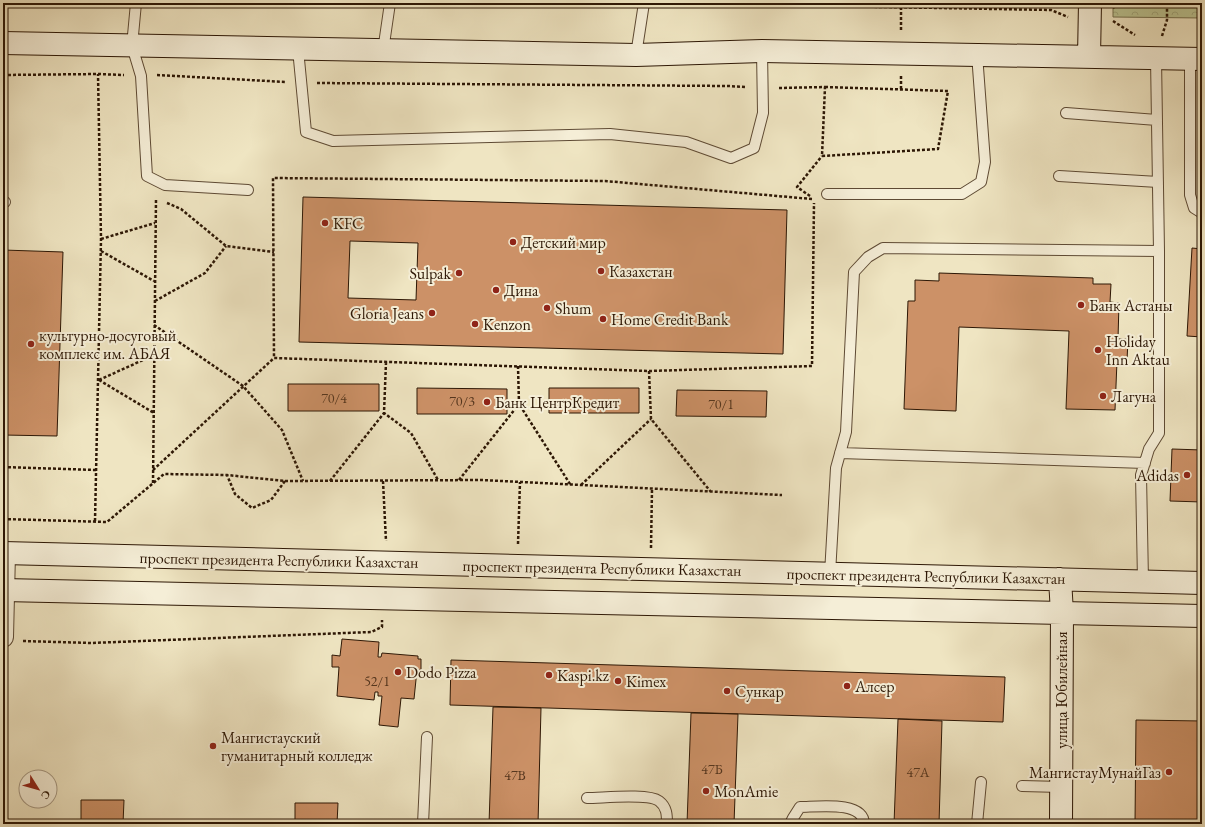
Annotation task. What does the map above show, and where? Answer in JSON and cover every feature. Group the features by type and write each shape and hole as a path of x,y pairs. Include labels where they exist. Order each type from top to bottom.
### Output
{"main road":[{"path":"1089,57 1090,3"},
{"path":"3,43 636,55 762,51 1089,57 1158,50 1196,58"},
{"name":"проспект президента Республики Казахстан","path":"4,553 1202,583"},
{"name":"улица Юбилейная","path":"1060,579 1062,613 1061,824"},
{"path":"4,590 1202,616"}],"street":[{"path":"3,637 4,553"}],"lane":[{"path":"136,3 132,46 141,76 147,176 165,185 248,190"},
{"path":"383,51 390,3"},
{"path":"636,55 644,3"},
{"path":"298,49 306,132 334,141 610,134 686,142 731,158 754,148 763,113 762,51"},
{"path":"1143,581 1141,475 1149,449 1159,433 1158,50"},
{"path":"827,194 962,194 981,182 984,162 977,54"},
{"path":"1196,58 1190,195 1194,208 1202,213"},
{"path":"1066,113 1157,120"},
{"path":"1059,176 1158,182"},
{"path":"830,574 836,468 846,432 854,272 868,257 882,248 1159,251"},
{"path":"840,453 1145,463"},
{"path":"423,824 427,737"},
{"path":"977,824 981,782"},
{"path":"1022,786 1061,787"},
{"path":"587,798 646,796 659,801 667,810 667,824"},
{"path":"790,824 800,808 848,807 858,811 864,821 864,824"}],"path":[{"path":"644,3 1051,10 1090,25"},
{"path":"1110,3 1111,10"},
{"path":"1158,50 1167,20 1167,3"},
{"path":"1112,16 1113,22 1140,38"},
{"path":"95,521 101,251 98,74"},
{"path":"3,75 165,75 302,83 720,86 762,88 825,87 948,92 938,149 822,156"},
{"path":"814,199 797,187 822,156 825,87"},
{"path":"274,358 274,178 605,181 814,199"},
{"path":"153,483 156,198 181,209 226,246 274,252"},
{"path":"153,470 274,358 649,371 812,366 814,199"},
{"path":"101,239 155,223"},
{"path":"154,301 205,273 226,246"},
{"path":"101,251 155,282"},
{"path":"154,324 243,386 282,430 303,481"},
{"path":"98,380 154,355"},
{"path":"330,481 384,413 386,362"},
{"path":"518,366 519,404 570,484"},
{"path":"649,371 651,419 711,492"},
{"path":"98,380 154,413"},
{"path":"459,480 519,404"},
{"path":"384,413 411,433 438,480"},
{"path":"581,485 651,419"},
{"path":"3,467 96,470"},
{"path":"3,519 107,522 164,474 227,475 285,481 459,480 520,482 782,495"},
{"path":"227,475 234,494 252,508 271,500 285,481"},
{"path":"517,566 520,482"},
{"path":"651,569 652,489"}],"green space":[{"path":"1113,3 1202,3 1202,18 1113,17"}],"building":[{"path":"1202,124 1202,169 1201,169"},
{"name":"Казахстан","path":"303,197 787,210 783,354 299,342","holes":["350,241 418,243 416,300 348,298"]},
{"path":"1192,248 1202,249 1202,337 1187,336"},
{"name":"культурно-досуговый комплекс им. АБАЯ","path":"3,250 63,252 57,436 3,435"},
{"name":"Holiday Inn Aktau","path":"939,273 1093,278 1093,284 1111,284 1110,302 1119,303 1118,339 1128,339 1127,361 1117,361 1115,410 1066,409 1069,331 959,327 956,411 904,409 908,301 915,301 915,280 939,281"},
{"path":"288,384 379,384 379,411 288,411"},
{"path":"417,388 507,389 507,414 417,414"},
{"path":"549,388 639,388 639,413 549,413"},
{"path":"677,390 767,391 766,417 676,416"},
{"name":"Adidas","path":"1172,449 1202,450 1202,502 1170,501"},
{"path":"342,639 379,642 378,657 381,657 382,653 418,656 418,659 421,659 421,670 417,670 414,699 401,698 398,727 379,725 382,696 378,696 378,692 375,692 374,700 337,696 339,667 332,667 332,655 340,656"},
{"name":"Сункар","path":"451,660 1005,677 1003,722 450,705"},
{"path":"493,707 541,708 538,824 489,824"},
{"path":"691,713 738,714 734,824 687,824"},
{"path":"898,719 942,721 939,824 894,824"},
{"name":"МангистауМунайГаз","path":"1136,720 1202,721 1202,824 1135,824"},
{"path":"81,800 124,800 123,824 81,824"},
{"path":"295,803 338,803 337,824 295,824"}],"place":[{"name":"KFC","path":"325,223"},
{"name":"Детский мир","path":"513,242"},
{"name":"Казахстан","path":"601,271"},
{"name":"Sulpak","path":"459,273"},
{"name":"Дина","path":"496,290"},
{"name":"Банк Астаны","path":"1081,305"},
{"name":"Shum","path":"547,308"},
{"name":"Gloria Jeans","path":"432,313"},
{"name":"Home Credit Bank","path":"603,319"},
{"name":"Kenzon","path":"475,324"},
{"name":"культурно-досуговый комплекс им. АБАЯ","path":"31,344"},
{"name":"Holiday Inn Aktau","path":"1098,350"},
{"name":"Лагуна","path":"1103,396"},
{"name":"Банк ЦентрКредит","path":"487,402"},
{"name":"Adidas","path":"1187,475"},
{"name":"Dodo Pizza","path":"398,672"},
{"name":"Kaspi.kz","path":"549,675"},
{"name":"Kimex","path":"618,681"},
{"name":"Алсер","path":"847,686"},
{"name":"Сункар","path":"727,691"},
{"name":"Мангистауский гуманитарный колледж","path":"213,746"},
{"name":"МангистауМунайГаз","path":"1169,772"},
{"name":"MonAmie","path":"706,791"}]}
